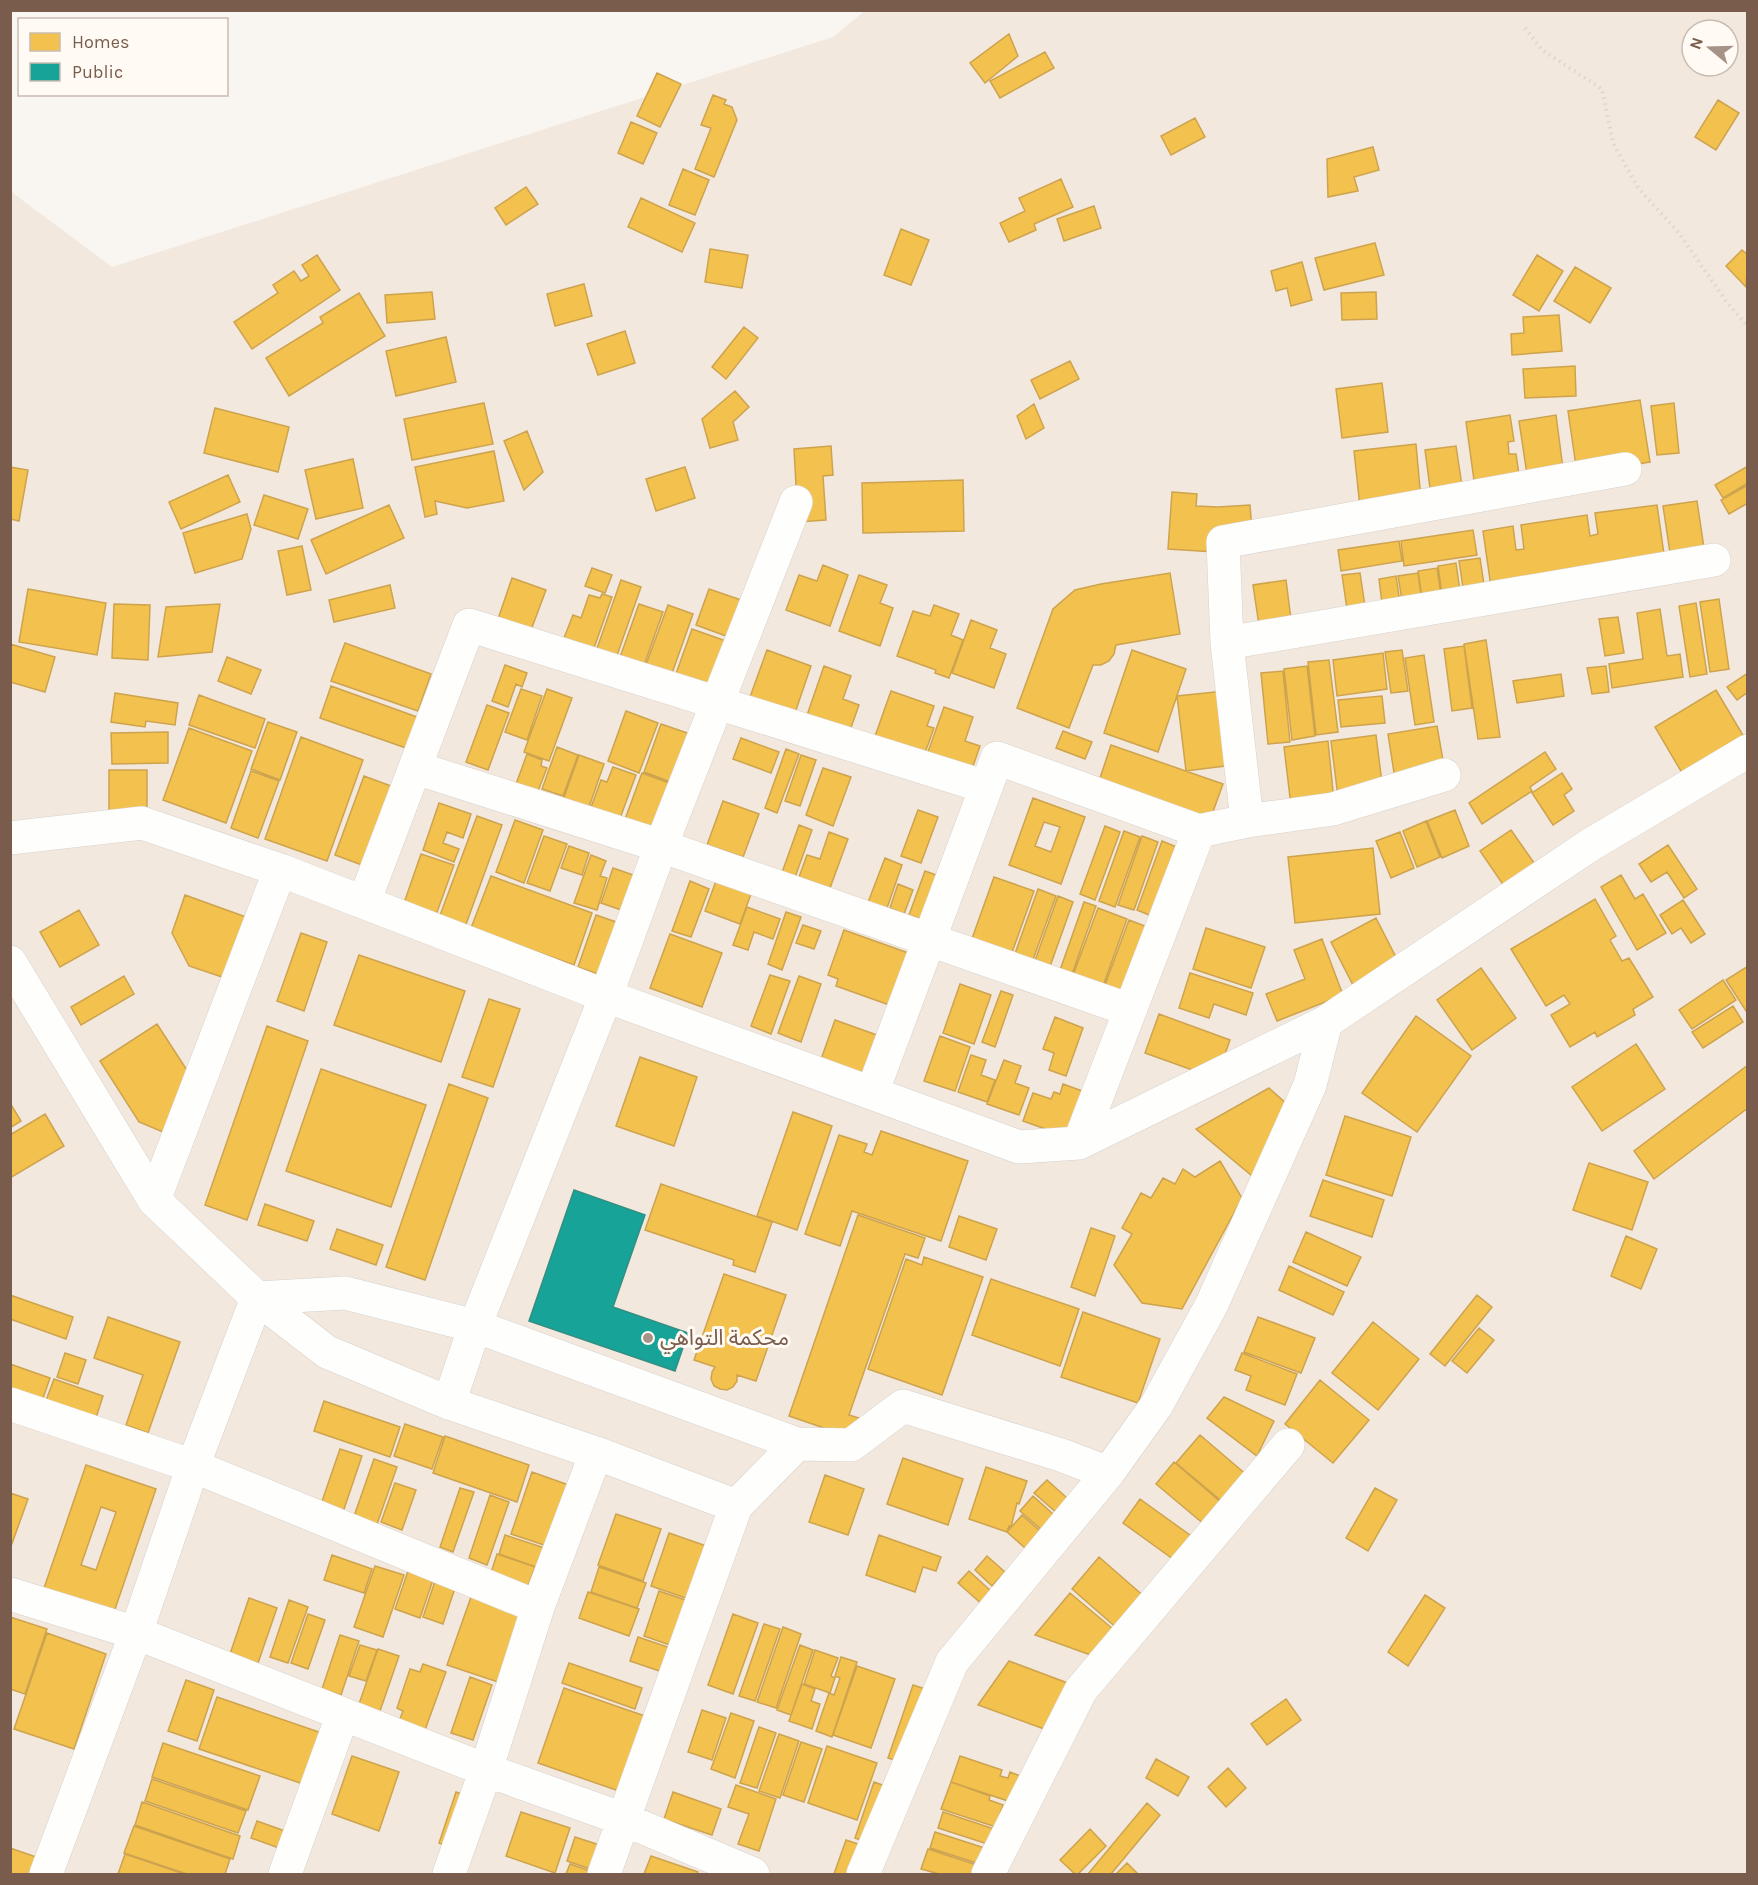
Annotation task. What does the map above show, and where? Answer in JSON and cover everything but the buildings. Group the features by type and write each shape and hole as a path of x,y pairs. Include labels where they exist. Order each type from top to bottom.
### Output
{"street":[{"path":"1246,821 1227,643 1222,542 1625,469"},
{"path":"449,1403 475,1326 606,996 661,846 796,502"},
{"path":"1227,643 1714,560"},
{"path":"364,902 469,625 986,787"},
{"path":"10,838 142,823 280,870 606,996 1019,1147 1078,1143 1326,1023 1590,845 1748,751"},
{"path":"872,1093 997,758 1199,831 1246,821 1334,809 1444,776"},
{"path":"416,768 661,846 1130,1010"},
{"path":"1078,1143 1199,831"},
{"path":"153,1200 280,870"},
{"path":"10,962 153,1200 257,1298 327,1352 449,1403 596,1453 736,1506"},
{"path":"863,1875 952,1662 1108,1473 1156,1406 1211,1306 1310,1085 1326,1023"},
{"path":"257,1298 345,1293 475,1326 797,1444 851,1445 903,1406 1061,1455 1108,1473"},
{"path":"46,1875 257,1298"},
{"path":"10,1404 194,1466 538,1607"},
{"path":"604,1875 736,1506 797,1444"},
{"path":"988,1875 1081,1690 1288,1445"},
{"path":"449,1875 486,1770 538,1607 596,1453"},
{"path":"10,1594 136,1633 486,1770 623,1819 753,1875"},
{"path":"285,1875 343,1714"}],"path":[{"path":"1525,28 1542,50 1602,88 1613,143 1639,189 1679,233 1726,301 1748,327"}],"shaded area":[{"path":"865,11 1747,11 1747,1874 11,1874 10,191 112,267 833,37"}],"place":[{"name":"محكمة التواهي","path":"648,1338"}]}
